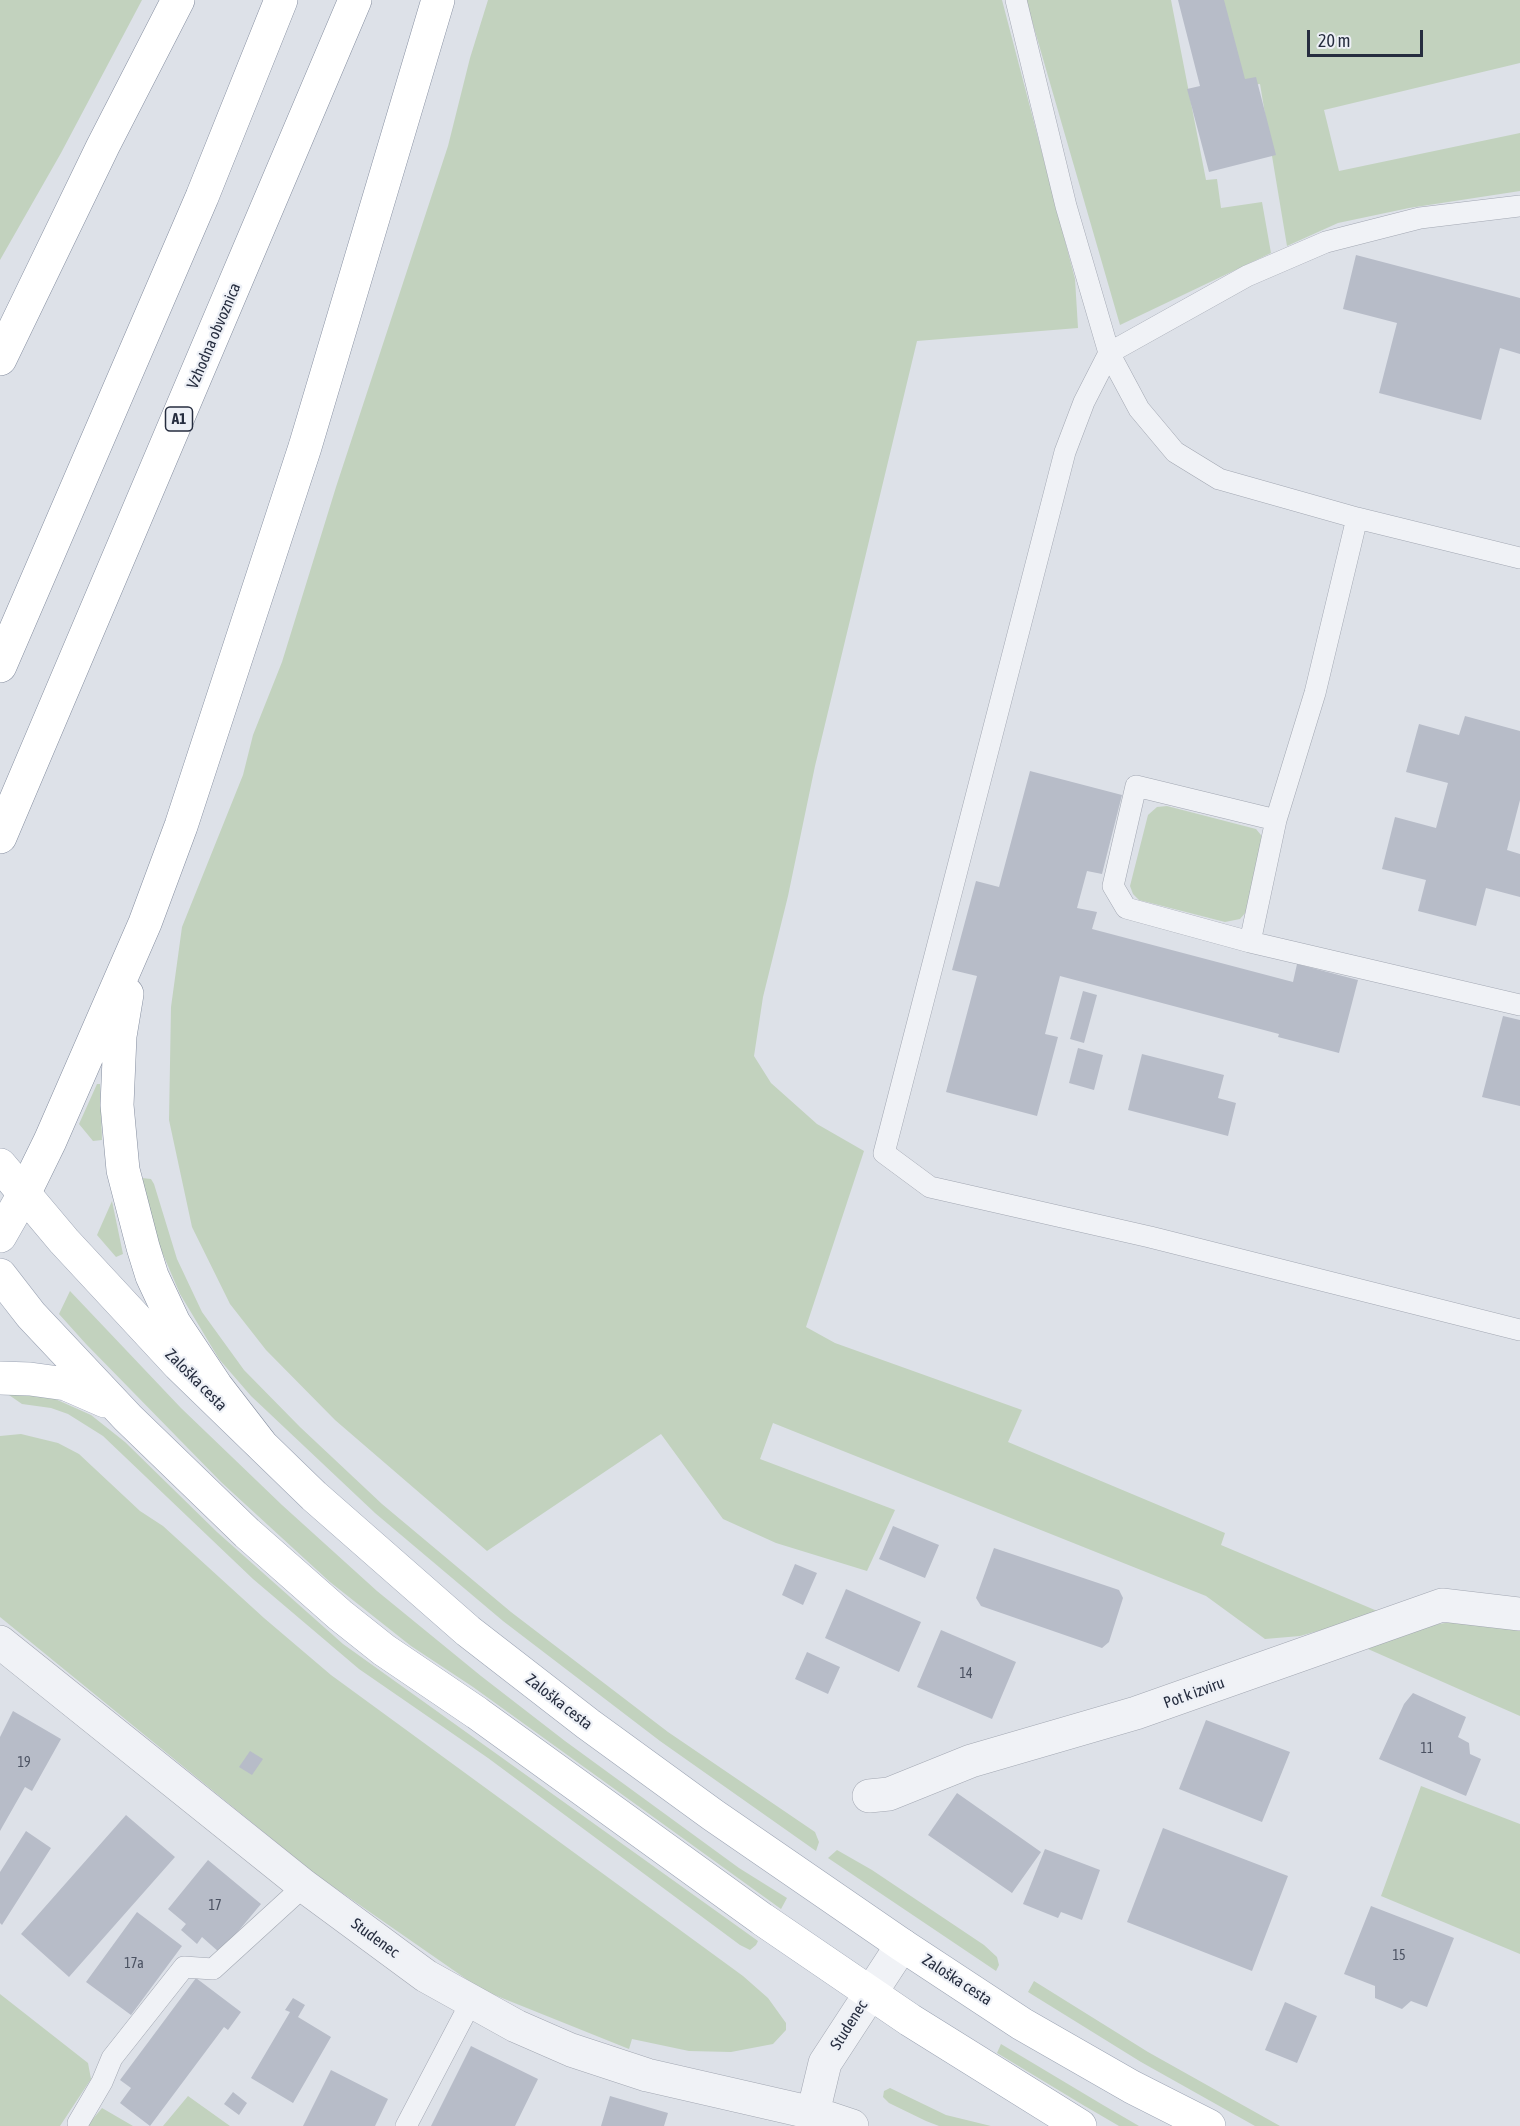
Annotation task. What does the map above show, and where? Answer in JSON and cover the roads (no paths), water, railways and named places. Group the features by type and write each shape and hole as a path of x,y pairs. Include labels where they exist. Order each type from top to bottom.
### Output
{"main road":[{"path":"0,359 103,146 178,0"},
{"path":"0,666 193,219 281,0"},
{"name":"Vzhodna obvoznica","path":"0,837 355,0"},
{"path":"260,1443 186,1343 162,1300 143,1247 123,1170 117,1105 120,1036 133,965 145,923 206,752 301,458 438,0"},
{"path":"0,1236 50,1141 145,923"},
{"name":"Zaloška cesta","path":"0,1165 179,1365 377,1552 468,1631 588,1724 713,1815 902,1945 1022,2024 1132,2087 1209,2126"},
{"path":"0,1275 31,1315 128,1418 288,1570 384,1650 477,1713 691,1871 870,1993 1080,2126"},
{"path":"0,1378 66,1384 106,1402 128,1418"}],"street":[{"name":"Pot k izviru","path":"869,1796 889,1794 971,1761 1136,1713 1442,1605 1520,1614"},
{"name":"Studenec","path":"0,1642 304,1886 426,1976 471,2002 572,2050 647,2075 812,2120 852,2126"},
{"name":"Studenec","path":"812,2120 825,2063 902,1945"}],"lane":[{"path":"1016,0 1066,206 1109,353 1138,409 1175,452 1219,479 1358,518 1520,558"},
{"path":"1520,206 1420,218 1326,242 1247,276 1109,353 1084,402 1065,452 884,1153 930,1187 1150,1237 1520,1329"},
{"path":"1250,942 1276,820 1315,693 1358,518"},
{"path":"1276,820 1136,786 1113,886 1126,908 1250,942 1520,1005"},
{"path":"78,2123 102,2082 112,2058 184,1967 213,1969 304,1886"},
{"path":"406,2126 471,2002"}]}
